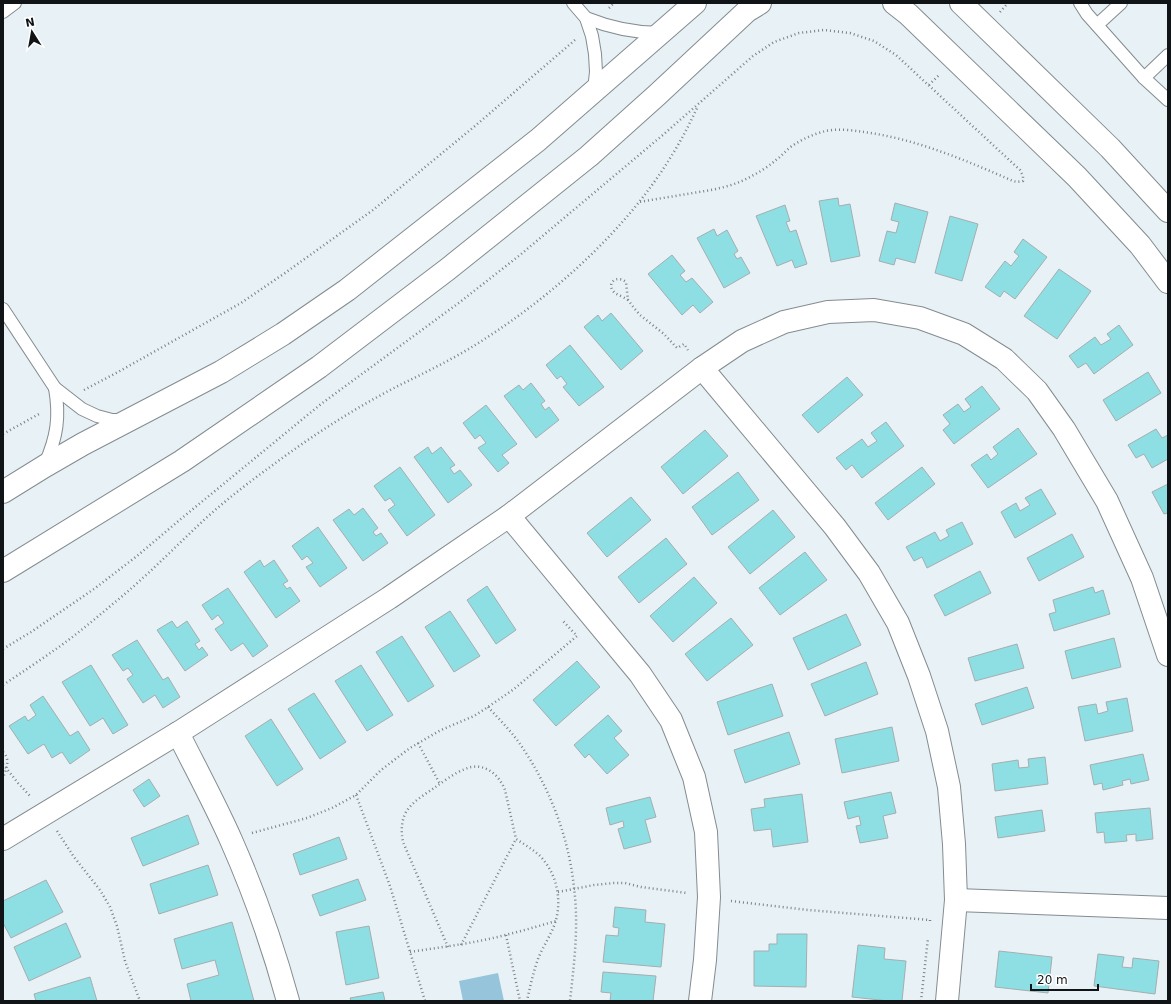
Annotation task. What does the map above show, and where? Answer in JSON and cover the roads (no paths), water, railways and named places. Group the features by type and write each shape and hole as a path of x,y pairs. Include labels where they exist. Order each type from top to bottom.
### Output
{"street":[{"path":"3,492 83,444 221,372 283,334 346,290 538,140 695,3"},
{"path":"3,571 182,461 320,367 448,269 589,156 748,11 760,3"},
{"path":"894,3 908,14 1077,177 1140,244 1168,282"},
{"path":"961,3 1110,148 1168,211"},
{"path":"3,839 178,733 389,598 509,516 702,368 742,341 784,322 828,312 874,310 912,316 964,334 1004,359 1037,391 1064,429 1107,501 1142,578 1168,655"},
{"path":"702,368 835,527 869,573 898,623 919,676 937,731 949,786 954,844 956,900 947,1001"},
{"path":"509,516 640,674 671,720 694,777 706,832 709,897 705,960 700,1001"},
{"path":"178,733 231,840 256,903 281,974 288,1001"},
{"path":"956,900 1168,908"}],"lane":[{"path":"3,12 15,3"},
{"path":"573,3 590,22 595,54 596,72 594,91"},
{"path":"1080,3 1087,14 1144,78 1168,100"},
{"path":"1097,25 1121,3"},
{"path":"590,22 642,33 661,33"},
{"path":"1144,78 1168,55"},
{"path":"3,309 62,401 97,416 112,420 128,421"},
{"path":"45,466 56,436 62,401"}]}
